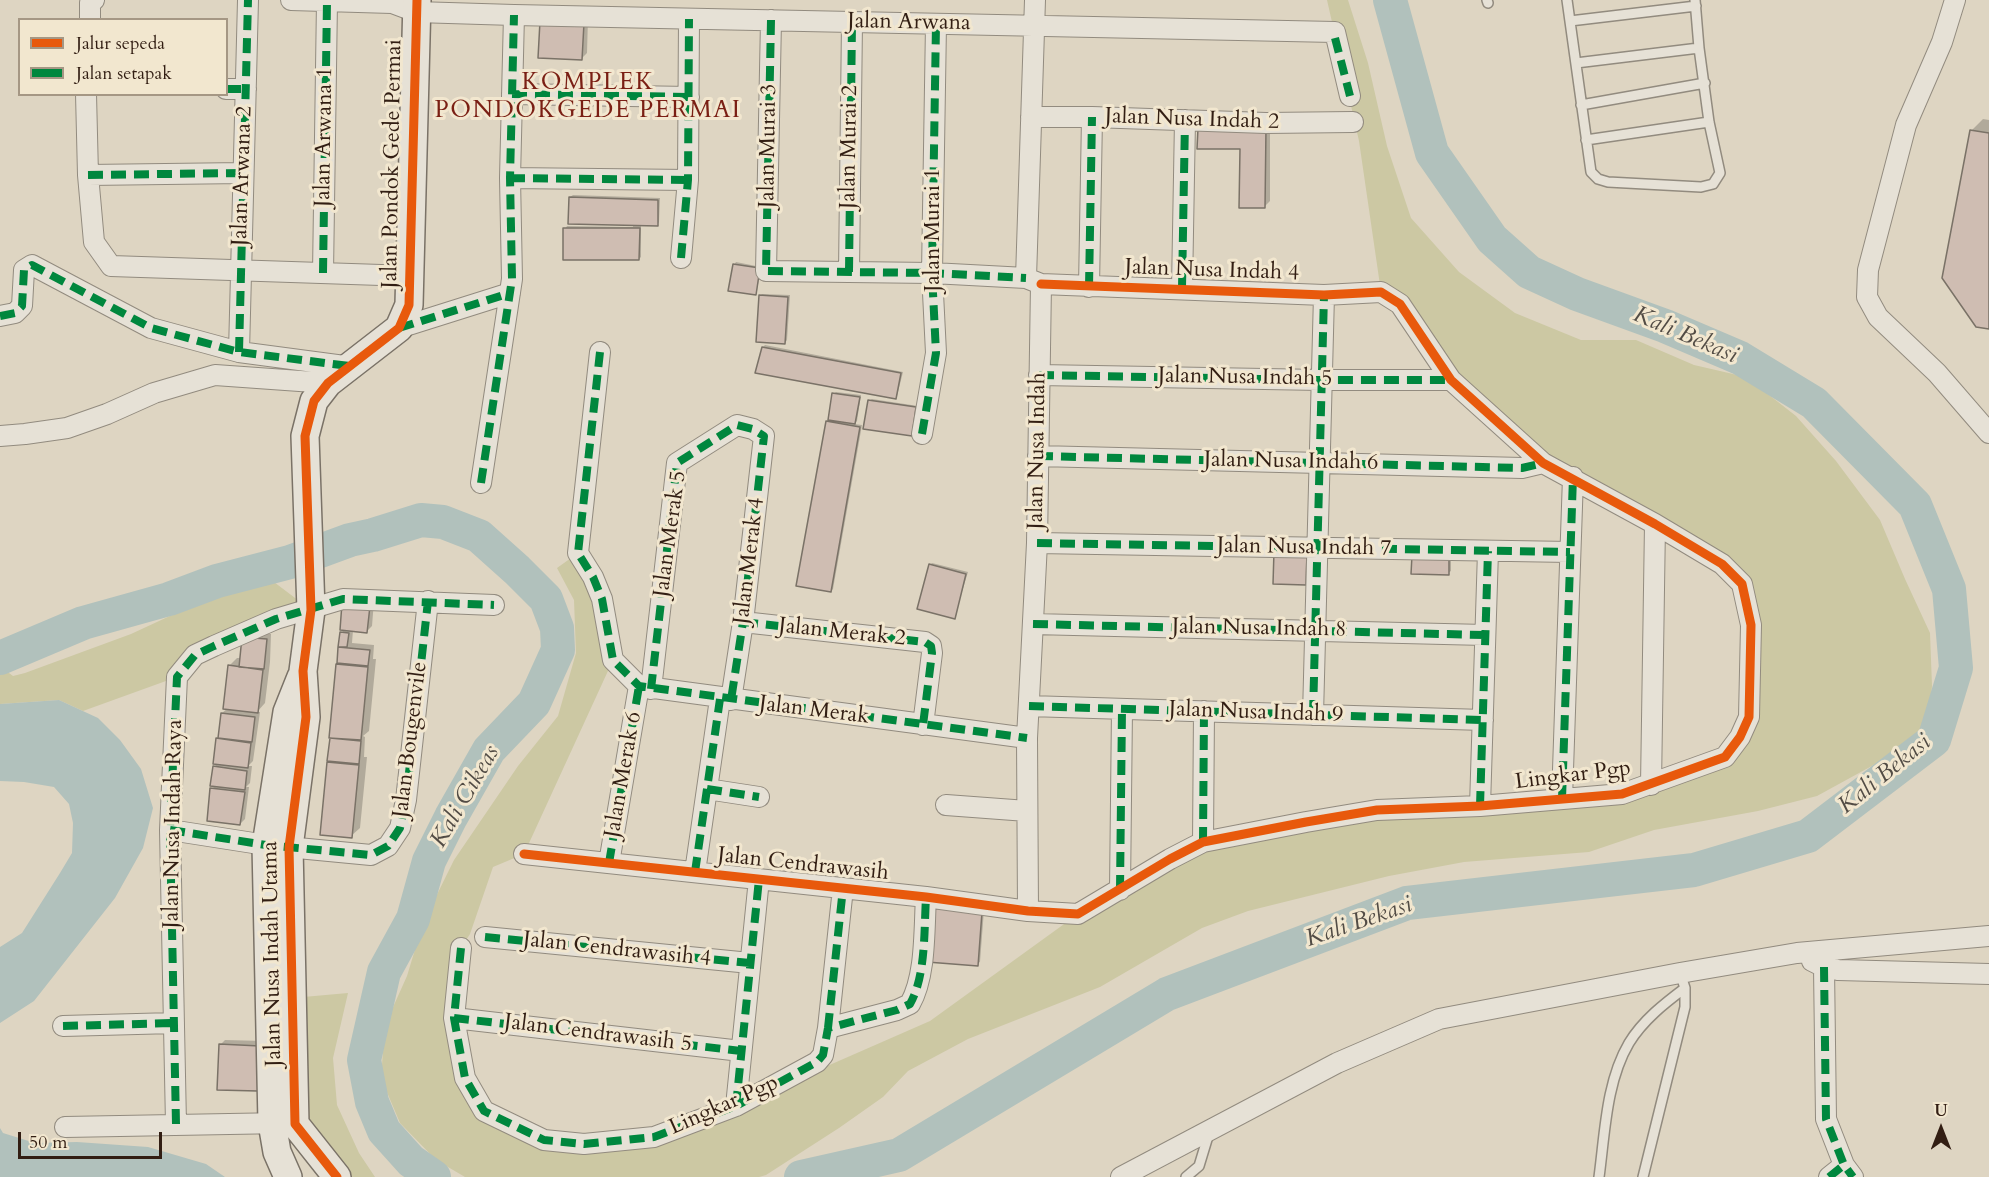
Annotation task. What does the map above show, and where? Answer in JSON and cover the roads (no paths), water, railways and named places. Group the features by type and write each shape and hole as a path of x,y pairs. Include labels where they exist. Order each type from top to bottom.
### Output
{"street":[{"path":"90,18 90,3 94,0"},
{"name":"Jalan Arwana 2","path":"238,352 243,173 236,89 248,0"},
{"name":"Jalan Arwana","path":"291,0 392,3 514,15 689,19 721,10 771,20 1335,32 1350,96"},
{"name":"Jalan Nusa Indah","path":"1028,911 1026,811 1037,543 1039,375 1033,281 1031,117 1035,0"},
{"path":"1956,0 1942,42 1906,124 1868,270 1867,297 1878,317 1937,373 1989,433"},
{"name":"Jalan Arwana 1","path":"323,273 327,2"},
{"name":"Jalan Pondok Gede Permai","path":"311,603 305,435 314,401 328,383 352,367 399,328 409,305 417,6"},
{"path":"481,483 512,279 510,178 514,15"},
{"path":"681,258 688,180 689,19"},
{"name":"Jalan Murai 3","path":"766,271 771,20"},
{"name":"Jalan Murai 2","path":"849,272 852,22"},
{"name":"Jalan Murai 1","path":"922,434 936,353 932,273 936,24"},
{"path":"512,94 689,97"},
{"path":"86,96 88,175 94,242 111,266 411,276"},
{"name":"Jalan Nusa Indah 2","path":"1031,117 1266,123 1353,122"},
{"path":"1089,286 1092,117"},
{"path":"1182,288 1185,120"},
{"path":"88,175 243,173"},
{"path":"510,178 688,180"},
{"path":"0,316 15,313 22,306 24,270 32,266 151,328 238,352 352,367"},
{"name":"Jalan Nusa Indah 4","path":"766,271 932,273 1089,286 1324,295 1381,292"},
{"name":"Lingkar Pgp","path":"1078,914 1203,842 1377,810 1480,806 1622,794 1725,757 1740,737 1749,717 1751,625 1742,584 1722,564 1573,477 1543,463 1451,380 1400,304 1381,292"},
{"path":"399,328 510,293"},
{"path":"1313,714 1317,631 1318,462 1324,295"},
{"path":"600,352 578,553 593,577 602,598 613,660 645,688"},
{"path":"0,435 68,428 154,393 215,375 328,383"},
{"name":"Jalan Nusa Indah 5","path":"1039,375 1451,380"},
{"name":"Jalan Merak 5","path":"645,688 677,463 737,425 753,429"},
{"name":"Jalan Merak 4","path":"694,872 707,789 744,622 764,436 753,429"},
{"name":"Jalan Nusa Indah 6","path":"1038,456 1522,468 1543,463"},
{"path":"1562,799 1573,477"},
{"path":"1651,784 1655,524"},
{"name":"Jalan Nusa Indah 7","path":"1037,543 1570,552"},
{"path":"1480,806 1488,551"},
{"path":"311,603 344,599 494,605"},
{"name":"Jalan Bougenvile","path":"170,830 277,846 371,855 388,846 400,828 406,800 428,601"},
{"name":"Jalan Nusa Indah Utama","path":"288,1177 277,1152 284,1124 277,846 306,717 303,671 311,603"},
{"name":"Jalan Nusa Indah Raya","path":"176,1124 170,830 177,677 195,655 311,603"},
{"name":"Jalan Merak 2","path":"744,622 926,642 931,646 932,654 923,725"},
{"name":"Jalan Nusa Indah 8","path":"1033,624 1485,635"},
{"name":"Jalan Merak","path":"645,688 1028,738"},
{"name":"Jalan Merak 6","path":"609,863 645,688"},
{"name":"Jalan Nusa Indah 9","path":"1029,706 1483,720"},
{"path":"1120,890 1122,709"},
{"path":"1203,842 1204,711"},
{"path":"707,789 759,797"},
{"path":"946,805 1026,811"},
{"name":"Jalan Cendrawasih","path":"524,854 926,897 1028,911 1078,914"},
{"path":"736,1106 759,879"},
{"name":"Lingkar Pgp","path":"461,948 454,1017 465,1078 484,1111 544,1140 584,1144 654,1137 736,1106 817,1062 823,1055 843,888"},
{"path":"828,1028 897,1010 910,1004 917,987 923,946 926,897"},
{"path":"1121,1177 1337,1063 1439,1019 1683,980 1797,953 1989,936"},
{"name":"Jalan Cendrawasih 4","path":"485,937 750,963"},
{"path":"1797,953 1824,967 1838,970 1989,974"},
{"path":"1824,967 1826,1119 1842,1173"},
{"name":"Jalan Cendrawasih 5","path":"454,1017 741,1051"},
{"path":"63,1026 174,1023"},
{"path":"65,1127 284,1124 337,1177"}],"lane":[{"path":"1567,0 1591,172 1608,182 1701,187 1713,184 1719,173 1709,122 1699,48 1696,3 1570,21"},
{"path":"1576,63 1699,48"},
{"path":"1581,105 1705,83"},
{"path":"1586,141 1709,122"},
{"path":"1599,1177 1610,1096 1619,1061 1630,1041 1644,1023 1666,1002 1683,980"},
{"path":"1643,1177 1685,1007 1683,980"},
{"path":"1186,1177 1198,1166 1210,1130"}],"waterway":[{"name":"Kali Bekasi","path":"801,1177 899,1155 1167,994 1407,903 1694,870 1808,836 1934,740 1956,668 1949,589 1915,505 1814,403 1740,358 1665,326 1577,294 1529,272 1492,239 1432,153 1390,0"},
{"name":"Kali Cikeas","path":"0,658 83,623 169,599 217,581 290,562 350,540 421,520 443,522 479,536 546,599 557,628 558,650 534,703 489,750 429,861 413,919 384,972 364,1060 372,1102 384,1131 411,1161 434,1177"}],"district":[{"name":"KOMPLEK PONDOKGEDE PERMAI","path":"588,97"}]}
